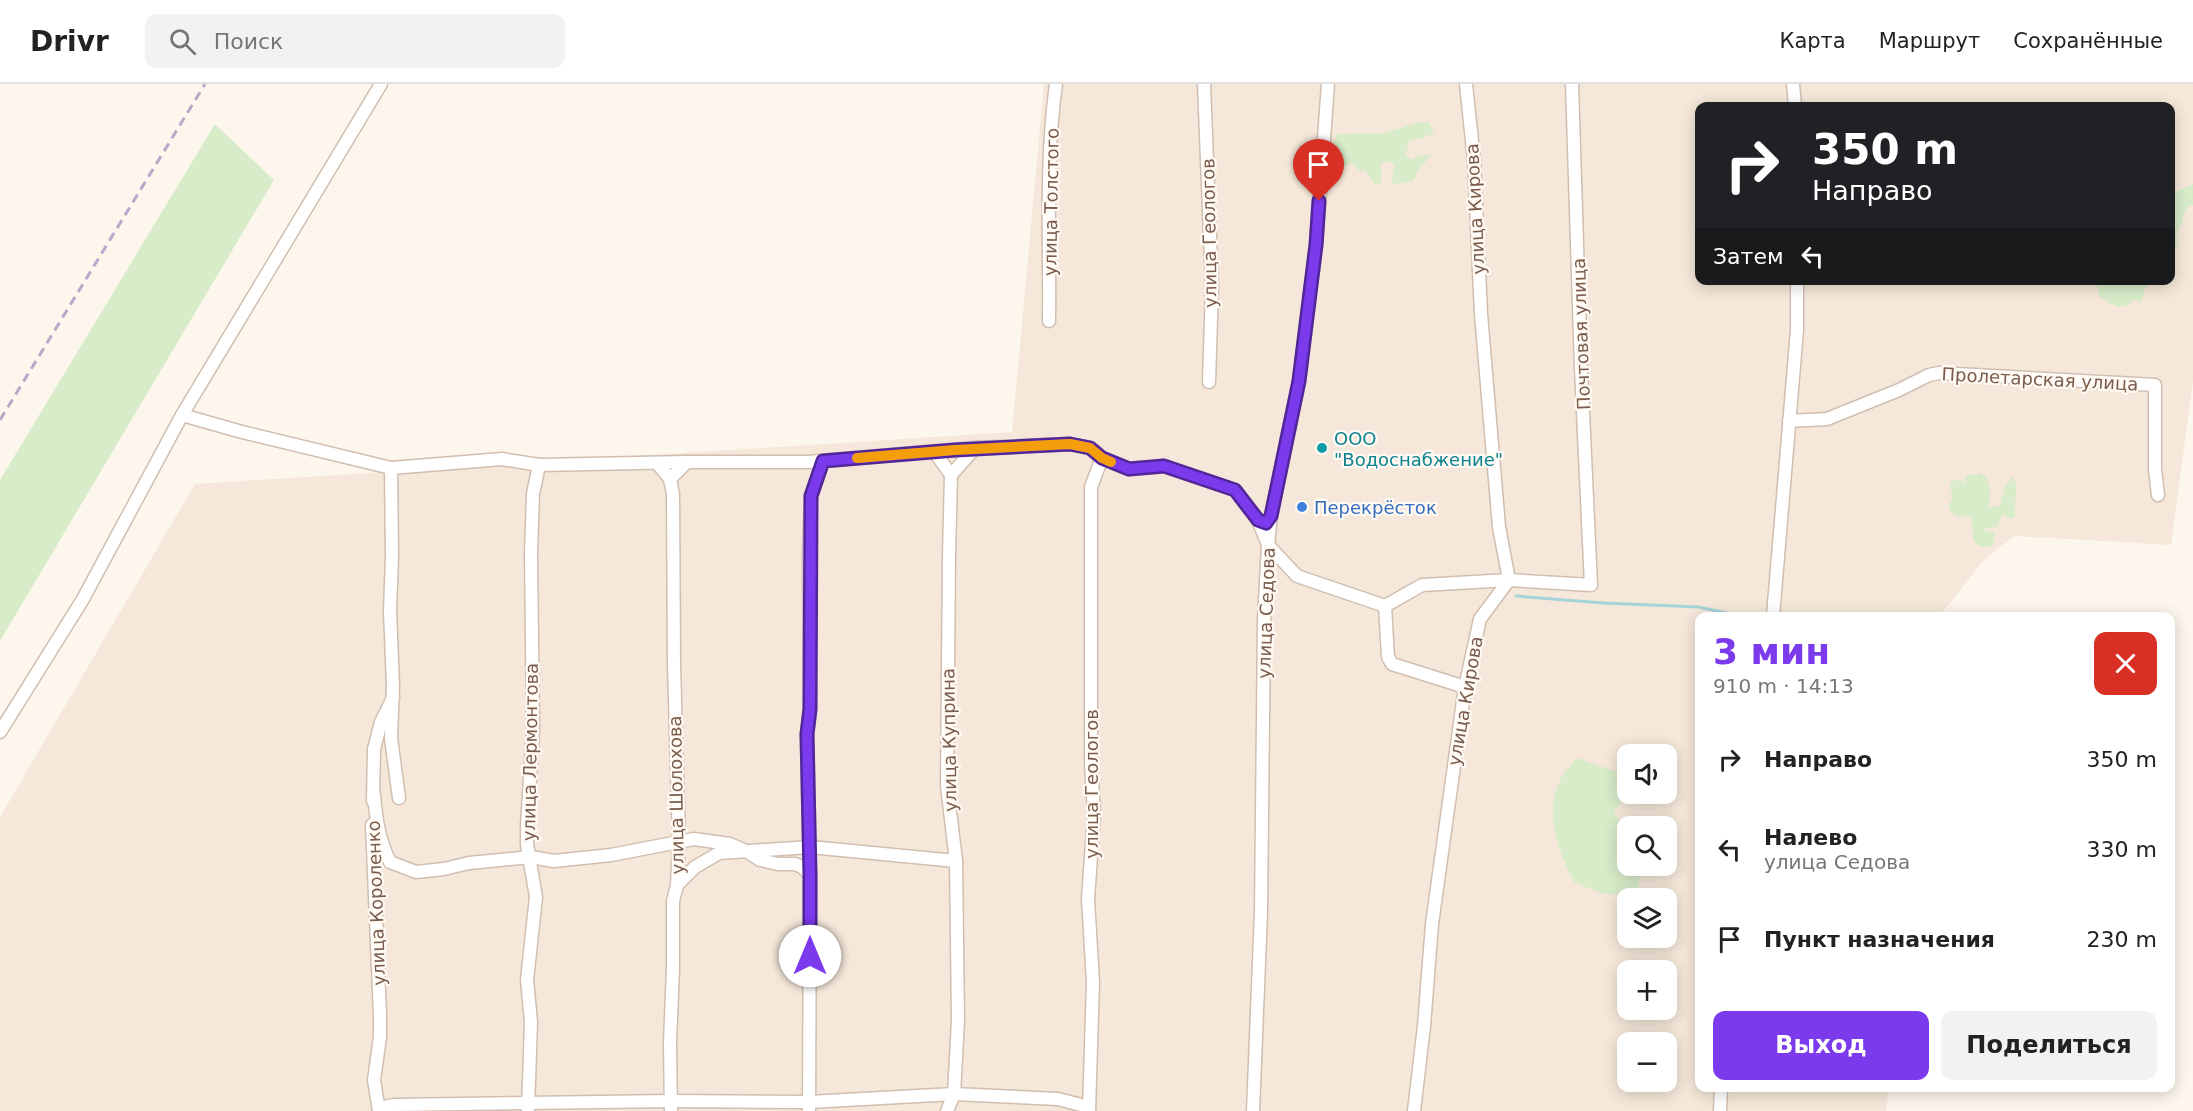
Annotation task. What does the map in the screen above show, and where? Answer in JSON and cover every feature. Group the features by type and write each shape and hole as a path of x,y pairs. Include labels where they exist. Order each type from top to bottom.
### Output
{"street":[{"path":"0,732 82,600 182,415 381,84"},
{"name":"улица Толстого","path":"1049,321 1050,159 1056,84"},
{"name":"улица Геологов","path":"1204,84 1212,287 1209,382"},
{"name":"улица Седова","path":"1253,1111 1261,912 1264,620 1268,545 1271,516 1299,381 1316,245 1328,84"},
{"name":"улица Кирова","path":"1414,1111 1424,1026 1432,924 1465,687 1480,620 1509,580 1499,527 1481,314 1473,160 1466,84"},
{"name":"Почтовая улица","path":"1509,580 1591,585 1581,369 1572,84"},
{"path":"1793,84 1795,102"},
{"path":"1773,612 1797,330 1797,285"},
{"name":"Пролетарская улица","path":"1790,421 1827,419 1899,390 1929,375 1939,373 2155,385 2155,470 2158,495"},
{"path":"182,415 391,468 502,459 539,465 823,461 975,448 1070,444 1090,448 1102,458 1129,469 1164,466 1235,490 1258,520 1268,545 1297,576 1385,606 1422,585 1509,580"},
{"path":"934,451 951,475 975,448"},
{"name":"улица Геологов","path":"1089,1109 1093,982 1088,898 1094,814 1091,763 1091,487 1102,458"},
{"path":"809,1107 810,847 807,734 810,709 811,496 823,461"},
{"path":"657,464 670,479 687,462"},
{"name":"улица Лермонтова","path":"528,1107 531,1022 527,980 536,897 527,844 533,731 531,553 533,494 539,465"},
{"name":"улица Короленко","path":"391,468 390,611 393,698 391,738 399,798"},
{"name":"улица Куприна","path":"947,1111 954,1094 958,1020 956,861 947,786 948,556 951,475"},
{"name":"улица Шолохова","path":"670,479 673,505 674,664 679,843 673,901 670,1043 672,1106"},
{"path":"1258,520 1266,523 1271,516"},
{"path":"1385,606 1388,657 1392,664 1465,687"},
{"name":"улица Короленко","path":"379,1110 374,1080 380,1037 380,1016 372,850 374,749 381,722 393,698"},
{"path":"374,795 377,828 390,862 416,872 469,863 531,857 554,861 588,857 694,839 730,844 746,850 760,860 778,864 795,864 810,875"},
{"path":"676,885 695,867 719,853 746,850 810,847 956,861"},
{"path":"1720,1111 1721,1092"},
{"path":"379,1110 394,1105 809,1107 954,1094 1058,1099 1089,1109"}],"shaded area":[{"path":"1044,84 2193,84 2193,381 2171,545 2014,536 1984,560 1943,612 1695,612 1695,1092 1888,1092 1886,1111 0,1111 0,817 195,484 1012,432"}],"green space":[{"path":"1420,122 1429,122 1434,133 1409,141 1406,155 1411,160 1419,155 1431,154 1413,181 1392,185 1394,165 1387,161 1381,163 1381,184 1374,183 1365,170 1360,171 1351,163 1345,167 1340,162 1335,171 1333,145 1337,134 1385,133"},
{"path":"215,124 274,180 0,641 0,480"},
{"path":"2193,184 2193,205 2185,210 2176,234 2178,242 2175,248 2175,192"},
{"path":"2097,285 2148,285 2141,303 2135,299 2126,306 2119,307 2099,295"},
{"path":"1981,472 1990,488 1989,506 2000,506 2005,486 2012,477 2016,483 2015,516 2011,519 2003,515 1996,527 1984,528 1986,531 1994,532 1994,541 1991,546 1986,547 1979,546 1973,540 1972,520 1969,517 1955,516 1948,507 1953,498 1949,483 1959,479 1966,483 1965,476 1973,474 1976,476"},
{"path":"1577,758 1617,772 1617,804 1619,804 1613,813 1617,818 1617,876 1640,876 1638,888 1617,888 1617,894 1604,894 1575,883 1558,845 1553,817 1556,789 1562,776"}],"waterway":[{"path":"1516,596 1698,607 1722,612"}],"railway":[{"path":"0,420 205,84"}],"slow traffic":[{"path":"857,458 1070,444 1090,448 1111,462"}],"place":[{"name":"ООО \"Водоснабжение\"","path":"1322,448"},
{"name":"Перекрёсток","path":"1302,507"}],"route":[{"path":"810,956 807,734 810,709 809,552 811,496 823,461 955,450 1070,444 1090,448 1102,458 1129,469 1164,466 1235,490 1258,520 1266,523 1271,516 1299,381 1316,245 1319,201"}]}
